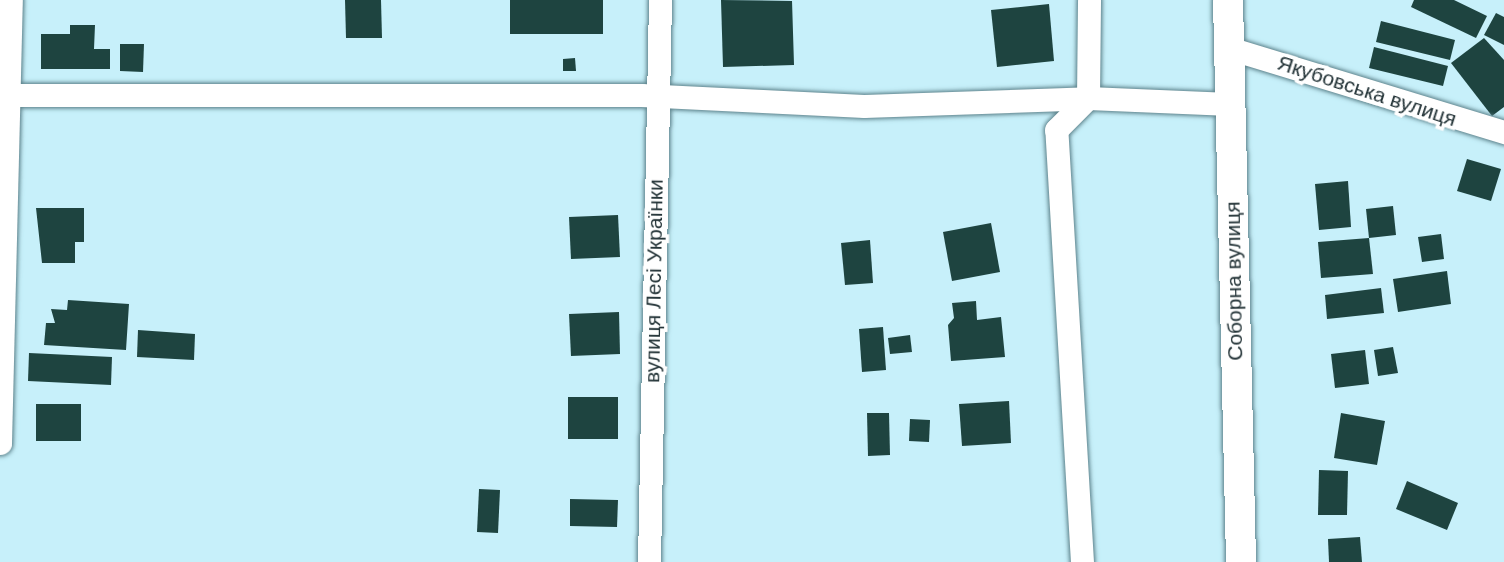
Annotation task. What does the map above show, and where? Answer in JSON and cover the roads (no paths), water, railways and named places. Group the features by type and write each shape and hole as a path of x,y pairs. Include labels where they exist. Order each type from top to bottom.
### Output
{"street":[{"path":"0,443 4,95 11,0"},
{"name":"вулиця Лесі Українки","path":"649,562 656,96 660,0"},
{"path":"1082,562 1056,130 1088,98 1089,0"},
{"name":"Соборна вулиця","path":"1228,0 1241,562"},
{"name":"Якубовська вулиця","path":"1229,48 1504,132"},
{"path":"4,95 656,96 864,106 1088,98 1230,104"}]}
